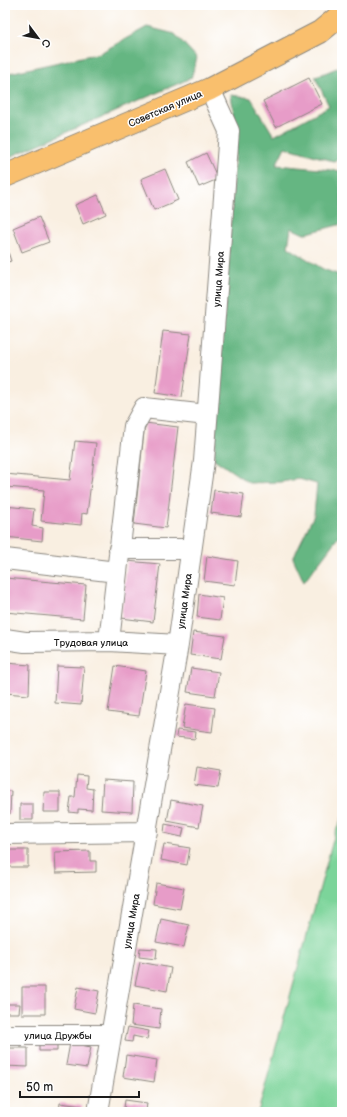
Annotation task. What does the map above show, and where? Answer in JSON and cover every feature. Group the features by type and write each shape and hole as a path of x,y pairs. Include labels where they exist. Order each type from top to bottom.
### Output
{"main road":[{"name":"Советская улица","path":"5,176 210,89 320,32 342,14"}],"street":[{"name":"улица Мира","path":"98,1112 178,645 204,460 229,131 210,89"},
{"path":"109,641 134,426 144,408 207,415"},
{"path":"119,549 191,548"},
{"path":"5,559 117,572"},
{"name":"Трудовая улица","path":"5,639 25,642 109,641 178,645"},
{"path":"5,834 147,832"},
{"name":"улица Дружбы","path":"5,1035 111,1035"}],"green space":[{"path":"147,27 175,34 197,58 191,78 5,159 5,74 100,53"},
{"path":"342,66 342,158 333,161 285,147 276,165 342,171 342,224 304,234 291,228 288,247 323,269 342,276 342,532 304,582 293,558 314,515 317,484 299,479 281,482 249,483 214,459 237,133 231,95 251,98 274,136 329,106 315,77"},
{"path":"342,818 342,1112 258,1112 335,833"}],"building":[{"path":"309,78 322,104 276,127 263,101"},
{"path":"206,153 218,179 199,187 188,162"},
{"path":"165,169 178,200 154,210 141,179"},
{"path":"98,195 106,214 83,224 75,205"},
{"path":"39,217 49,242 22,252 13,228"},
{"path":"5,243 11,261 5,263"},
{"path":"163,331 191,334 182,397 155,393"},
{"path":"145,423 178,427 166,528 134,524"},
{"path":"75,441 96,443 87,514 82,513 81,525 41,521 44,490 5,487 5,474 70,480"},
{"path":"214,490 244,494 241,517 211,513"},
{"path":"5,506 34,509 32,526 43,528 42,541 5,537"},
{"path":"207,556 238,561 235,585 204,581"},
{"path":"127,561 160,564 153,622 121,618"},
{"path":"5,578 86,585 83,619 5,612"},
{"path":"199,594 223,598 220,620 197,617"},
{"path":"193,632 225,636 221,659 190,655"},
{"path":"6,663 30,665 29,695 5,693"},
{"path":"57,666 84,667 81,705 55,703"},
{"path":"115,666 146,671 139,716 108,712"},
{"path":"191,668 219,672 215,696 187,692"},
{"path":"186,704 215,708 212,732 182,728"},
{"path":"177,730 196,732 195,739 176,737"},
{"path":"197,767 221,771 218,788 194,785"},
{"path":"77,775 87,776 86,788 93,789 92,810 78,809 78,813 69,812 71,797 75,797"},
{"path":"103,780 133,782 132,812 101,810"},
{"path":"5,791 11,791 10,814 5,814"},
{"path":"44,792 60,792 60,812 43,812"},
{"path":"171,800 203,806 199,827 167,821"},
{"path":"20,804 33,804 33,820 20,820"},
{"path":"165,824 184,828 182,837 164,833"},
{"path":"164,844 190,848 187,865 161,860"},
{"path":"9,850 28,850 28,867 9,867"},
{"path":"90,851 90,861 96,861 96,872 56,873 55,852"},
{"path":"156,883 184,888 180,909 153,904"},
{"path":"161,919 189,925 184,947 156,942"},
{"path":"140,948 157,949 156,959 139,957"},
{"path":"140,962 171,968 167,991 135,985"},
{"path":"22,987 45,987 45,1014 22,1014"},
{"path":"78,987 99,991 95,1013 74,1009"},
{"path":"5,1004 20,1004 19,1013 5,1013"},
{"path":"133,1005 161,1009 159,1029 131,1025"},
{"path":"128,1027 149,1031 147,1039 133,1036 132,1042 125,1041"},
{"path":"57,1043 57,1051 39,1051 39,1044"},
{"path":"70,1043 91,1047 87,1068 66,1065"},
{"path":"5,1048 28,1048 28,1067 5,1066"},
{"path":"126,1055 157,1060 154,1082 123,1077"},
{"path":"125,1100 147,1103 146,1111 124,1108"},
{"path":"60,1103 82,1106 81,1112 59,1112"}]}
